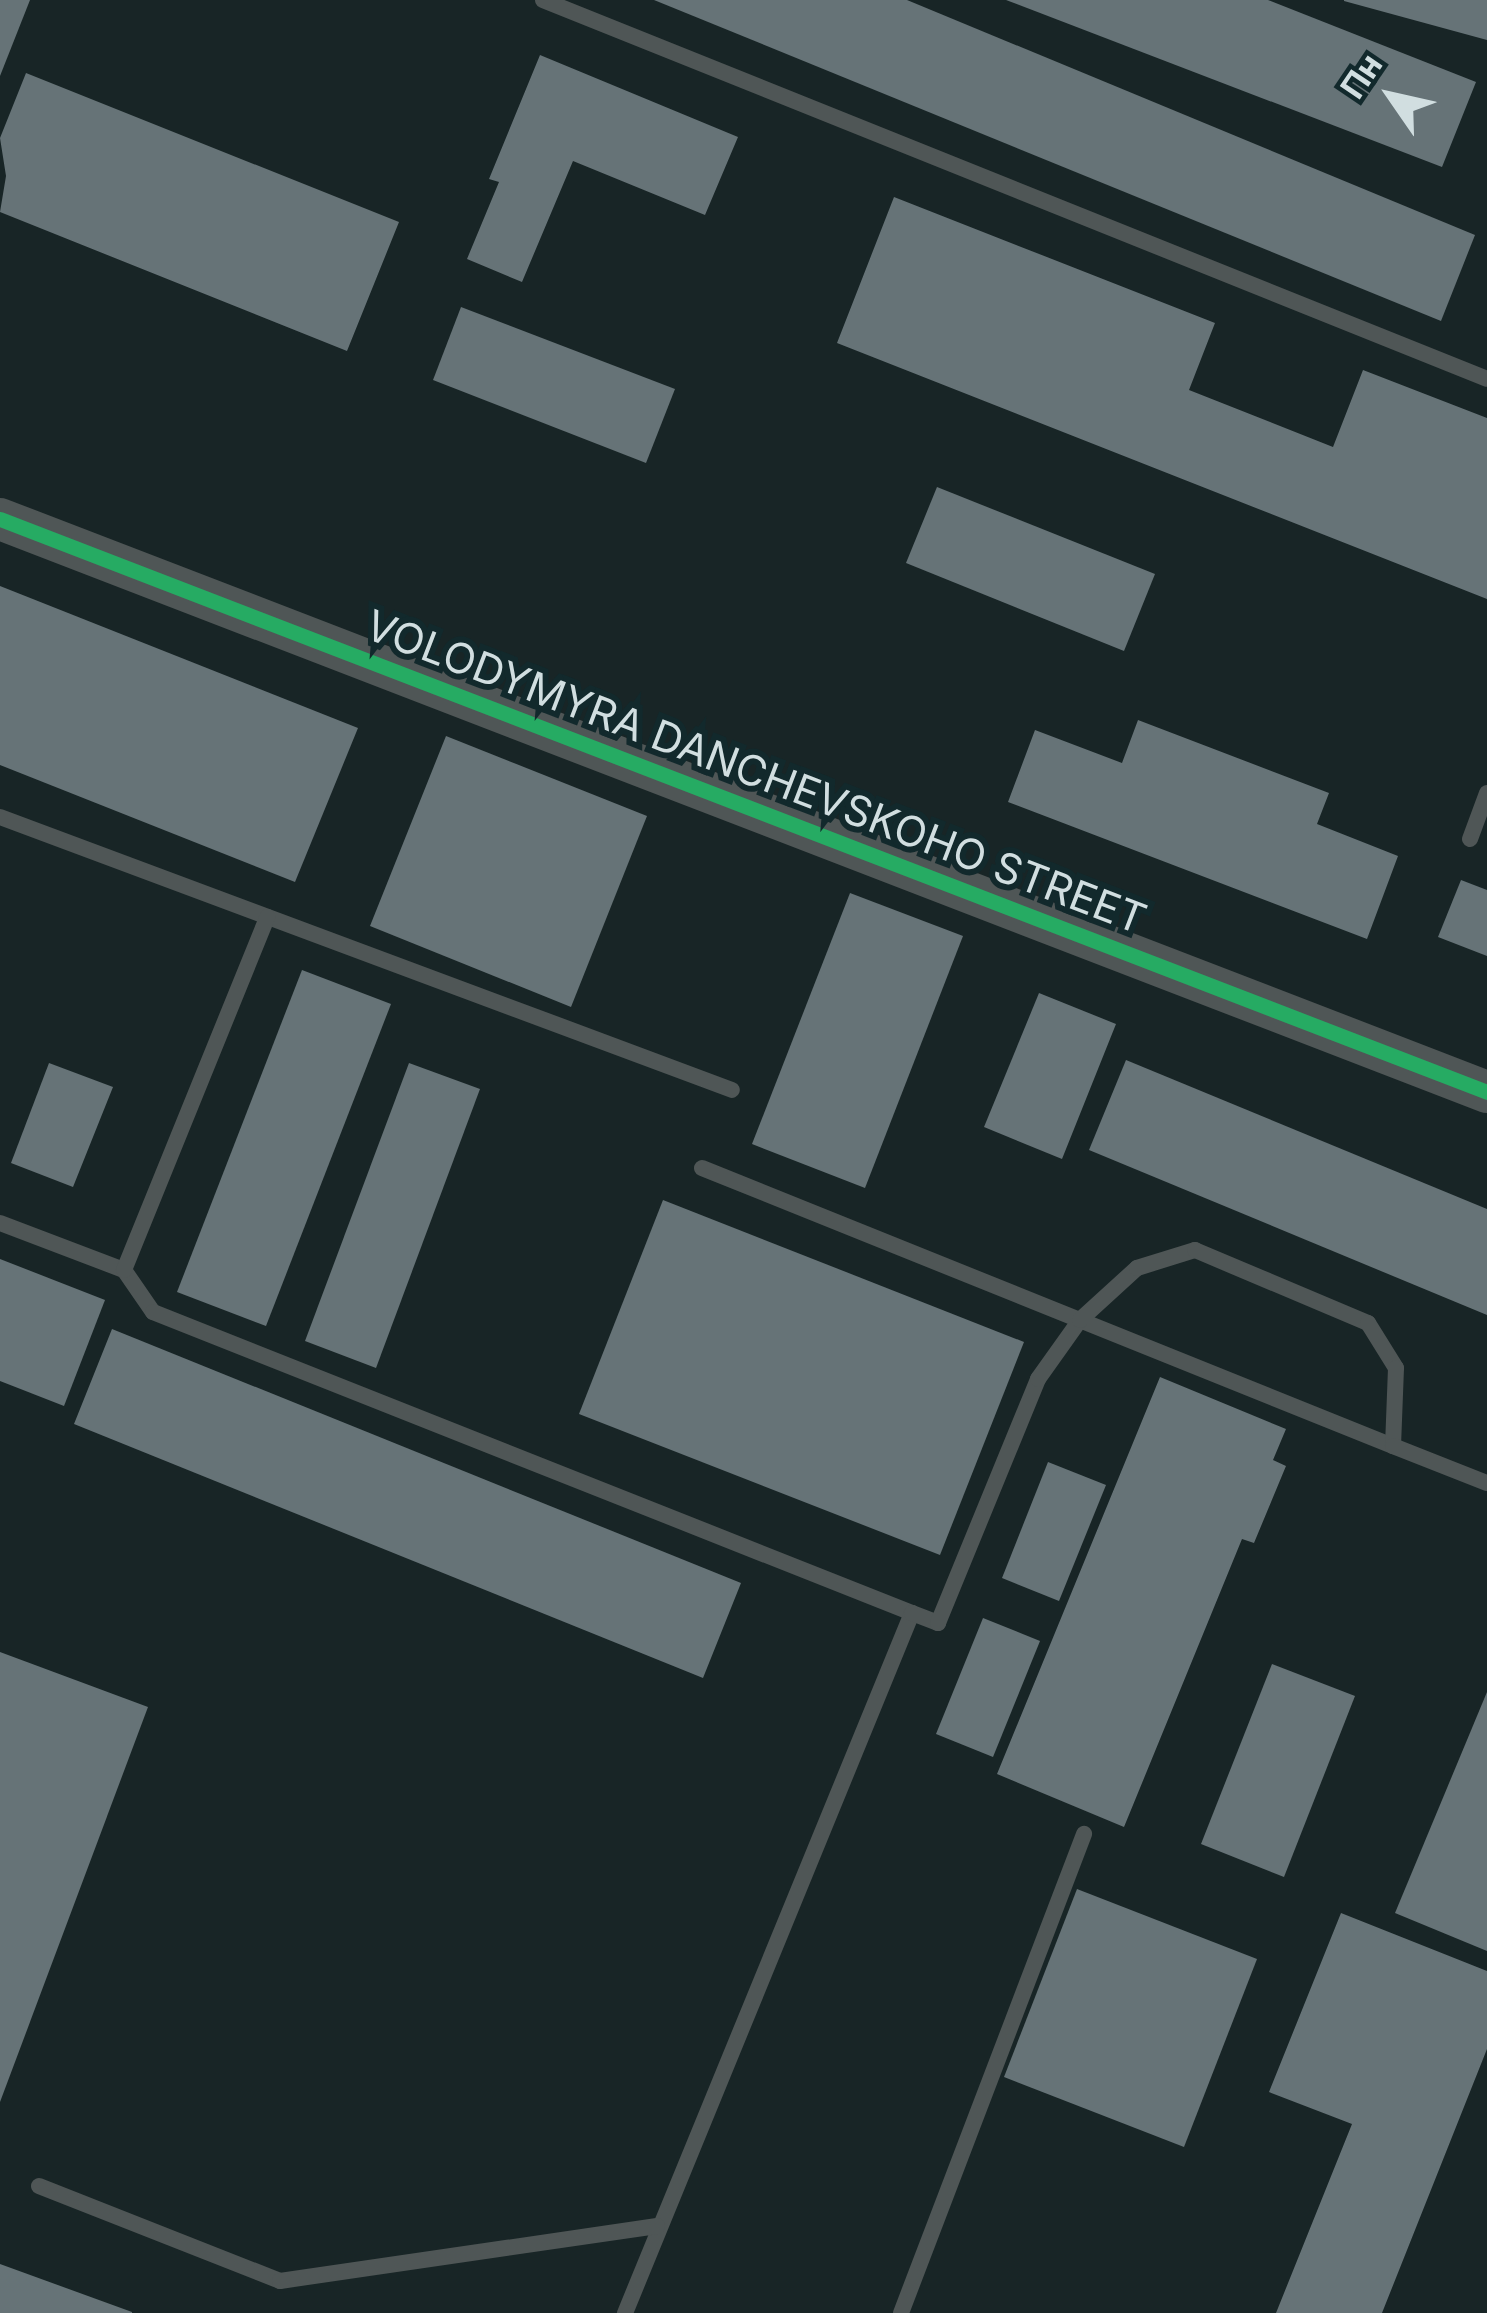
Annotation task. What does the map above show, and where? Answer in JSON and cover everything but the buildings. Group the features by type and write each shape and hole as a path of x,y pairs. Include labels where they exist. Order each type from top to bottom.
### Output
{"street":[{"name":"VOLODYMYRA DANCHEVSKOHO STREET","path":"0,519 1487,1092"}],"lane":[{"path":"543,0 1487,379"},
{"path":"1470,839 1487,793"},
{"path":"0,817 732,1090"},
{"path":"124,1270 267,917"},
{"path":"702,1168 1487,1483"},
{"path":"0,1222 124,1270 153,1312 938,1623 1038,1379 1080,1320 1137,1268 1195,1250 1368,1324 1396,1368 1393,1446"},
{"path":"625,2313 912,1613"},
{"path":"901,2313 1084,1834"},
{"path":"39,2186 280,2281 657,2226"}],"cycle path":[{"path":"0,519 1487,1092"}]}
